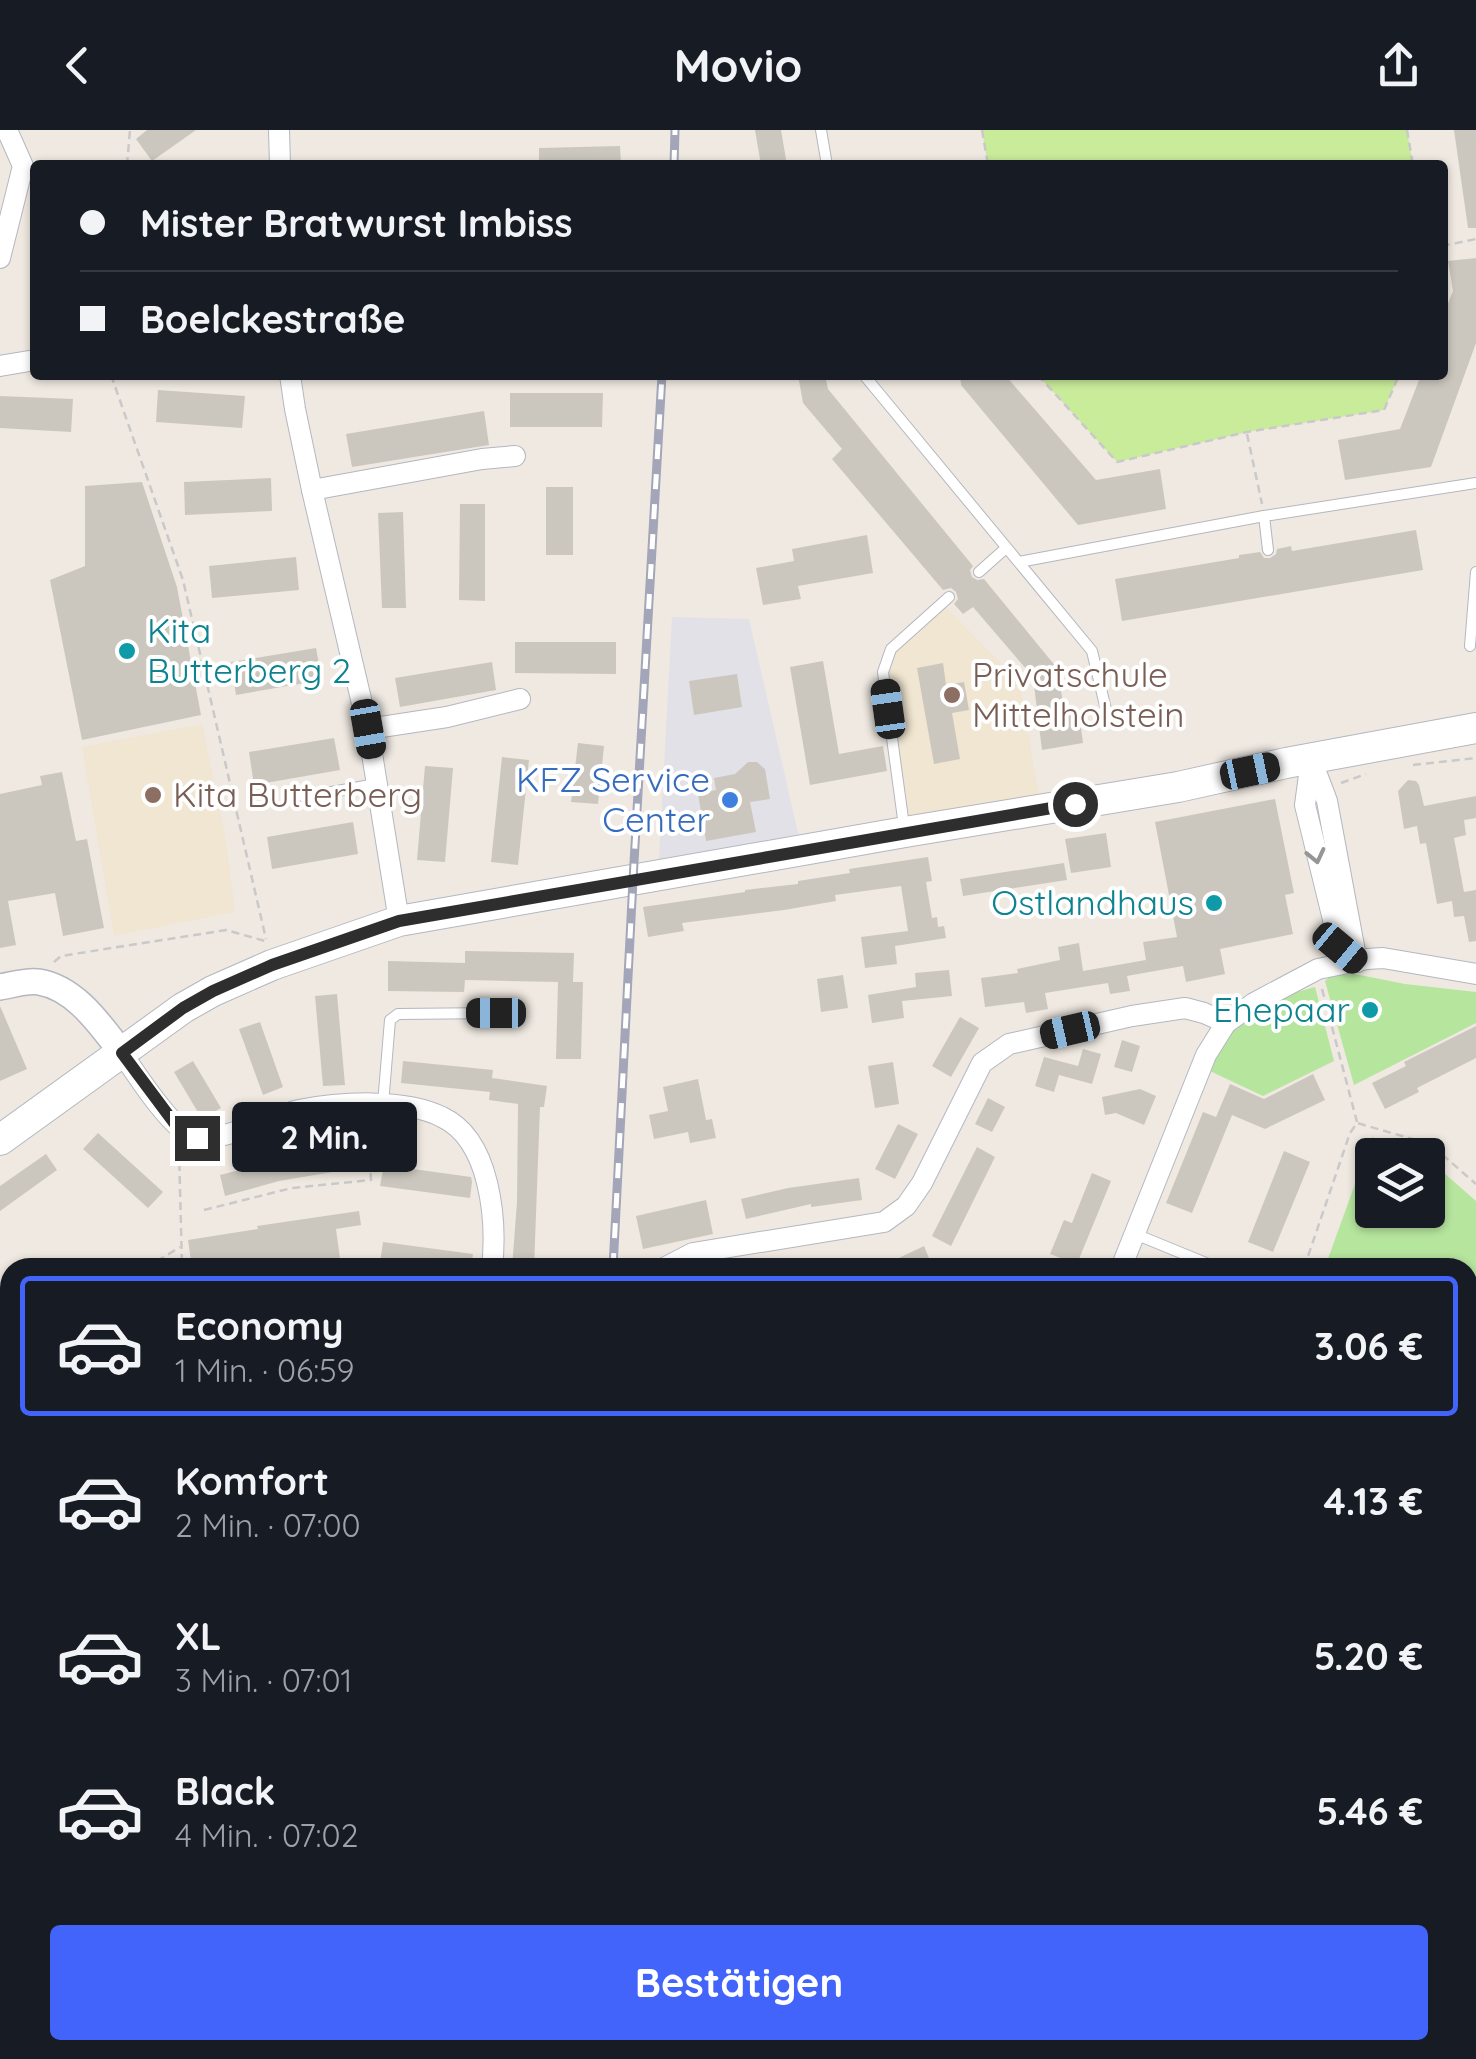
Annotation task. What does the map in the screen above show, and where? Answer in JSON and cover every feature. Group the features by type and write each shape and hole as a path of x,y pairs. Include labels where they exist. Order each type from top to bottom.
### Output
{"main road":[{"path":"0,1140 183,1008 213,991 272,965 399,921 1178,787 1476,728"}],"street":[{"path":"0,258 23,166 7,130"},
{"path":"279,130 280,160"},
{"path":"0,366 30,361"},
{"path":"291,380 312,490 368,729 399,921"},
{"path":"312,490 515,456"},
{"path":"368,729 447,717 520,699"},
{"path":"1323,757 1326,800 1356,962"},
{"path":"1126,1258 1206,1055 1226,1022 1318,969 1383,958 1476,974"},
{"path":"0,987 36,982 81,1004 178,1128 197,1138 226,1134 301,1110 344,1105 413,1106 446,1118 467,1139 488,1181 494,1214 492,1258"},
{"path":"684,1258 694,1253 884,1222 906,1206 922,1183 982,1064 1009,1044 1185,1008 1226,1022"}],"lane":[{"path":"821,130 825,160"},
{"path":"868,380 1092,650 1108,718"},
{"path":"1018,562 1476,482"},
{"path":"1264,516 1268,550"},
{"path":"978,572 1006,548"},
{"path":"1470,646 1476,572"},
{"path":"905,832 883,672 891,649 948,596"},
{"path":"304,798 377,784"},
{"path":"382,1105 390,1020 408,1012 496,1013"},
{"path":"1135,1234 1192,1258"}],"path":[{"path":"127,160 130,130"},
{"path":"982,130 987,160"},
{"path":"1407,130 1412,160"},
{"path":"1448,245 1476,240"},
{"path":"36,982 61,956 226,930 266,941 182,580 113,380"},
{"path":"1043,380 1117,462 1247,432 1384,410 1397,380"},
{"path":"1247,432 1264,516"},
{"path":"1323,757 1340,784 1370,773"},
{"path":"1400,766 1476,758"},
{"path":"1320,984 1357,1124"},
{"path":"204,1210 292,1188 371,1180 369,1142 348,1119 344,1105"},
{"path":"1357,1124 1430,1144 1476,1184"},
{"path":"1307,1258 1350,1133 1357,1124"},
{"path":"178,1128 182,1258"},
{"path":"162,1258 182,1246"}],"shaded area":[{"path":"942,603 1020,683 1041,810 905,832 883,672 891,649"},
{"path":"672,617 749,619 802,850 658,876"},
{"name":"Kita Butterberg","path":"202,724 226,842 235,912 114,936 82,747"}],"green space":[{"path":"982,130 1407,130 1412,160 987,160"},
{"path":"1043,380 1397,380 1384,410 1247,432 1117,462"},
{"path":"1355,974 1476,992 1476,1023 1354,1085 1325,981 1330,976"},
{"path":"1315,987 1334,1061 1263,1096 1210,1071 1219,1045 1243,1021 1279,997"},
{"path":"1445,1174 1476,1201 1476,1258 1328,1258 1355,1184 1355,1228 1445,1228"}],"building":[{"path":"147,130 196,130 153,160 136,139"},
{"path":"755,130 781,130 786,160 760,160"},
{"path":"1454,130 1476,130 1476,228 1468,228"},
{"path":"620,146 621,160 539,160 539,148"},
{"path":"1476,258 1476,343 1431,467 1345,480 1338,440 1400,429 1419,380 1448,380 1448,303 1453,291 1448,261"},
{"path":"799,380 826,380 828,389 973,566 972,577 984,579 1057,668 1065,714 1079,713 1083,743 1042,750 1033,677 973,607 963,614 954,604 958,599 956,592 951,588 943,590 832,459 842,449 803,403"},
{"path":"960,380 1009,380 1096,480 1160,469 1166,509 1078,525"},
{"path":"158,390 245,396 242,428 156,422"},
{"path":"510,393 603,393 602,427 510,427"},
{"path":"0,396 73,399 71,432 0,428"},
{"path":"484,411 489,445 352,467 346,434"},
{"path":"271,478 272,511 185,515 184,482"},
{"name":"Kita Butterberg 2","path":"142,482 177,587 201,715 82,740 50,580 85,566 85,486"},
{"path":"546,487 573,487 573,555 546,555"},
{"path":"460,504 485,504 485,601 459,600"},
{"path":"403,512 406,608 382,608 378,513"},
{"path":"1416,530 1423,570 1122,621 1115,579 1260,552 1264,558 1270,558 1277,549 1291,546 1292,551"},
{"path":"867,535 873,573 798,586 801,599 763,605 756,568 794,561 792,549"},
{"path":"296,557 299,590 212,598 209,566"},
{"path":"515,642 616,642 616,674 515,673"},
{"path":"316,648 322,680 236,695 231,662"},
{"path":"823,661 839,754 883,746 887,771 810,785 790,667"},
{"path":"492,662 496,690 400,707 395,678"},
{"path":"943,663 946,685 964,682 969,710 952,713 960,759 934,764 917,668"},
{"path":"737,674 742,707 694,715 689,681"},
{"path":"334,738 340,770 254,785 249,752"},
{"path":"578,743 604,746 598,804 571,802"},
{"path":"502,757 529,760 518,865 491,862"},
{"name":"KFZ Service Center","path":"748,762 757,762 765,769 770,799 750,802 756,832 706,841 698,794 716,790 714,778 735,774"},
{"path":"425,766 453,768 445,862 417,860"},
{"path":"62,772 76,841 87,839 104,928 63,936 55,893 8,901 16,945 0,948 0,794 42,785 40,776"},
{"path":"1408,780 1419,785 1424,806 1476,796 1476,818 1464,820 1466,835 1454,838 1464,892 1476,890 1476,941 1469,942 1464,916 1454,917 1452,901 1437,904 1426,843 1420,844 1417,826 1404,829 1398,791"},
{"name":"Ostlandhaus","path":"1275,799 1294,893 1285,895 1293,934 1220,949 1225,974 1186,982 1183,966 1127,976 1130,991 1110,994 1108,983 1045,993 1048,1009 1026,1013 1024,1002 985,1007 981,978 1018,973 1017,969 1060,960 1058,947 1079,943 1083,971 1146,960 1143,942 1177,937 1155,822"},
{"path":"353,822 358,854 272,869 267,837"},
{"path":"1106,833 1111,867 1071,873 1065,839"},
{"path":"928,857 932,881 926,882 932,918 937,917 938,927 944,926 946,938 895,946 897,964 865,968 861,937 908,931 901,886 835,895 836,901 784,910 682,923 684,931 648,937 643,907 798,884 850,873 849,869"},
{"path":"1064,863 1067,880 963,896 960,879"},
{"path":"465,951 574,953 573,982 583,982 581,1059 556,1059 558,982 465,980 464,992 388,991 388,961 465,963"},
{"path":"949,970 952,996 902,1001 904,1018 872,1023 868,995 916,987 915,973"},
{"path":"843,975 848,1008 821,1012 817,979"},
{"path":"337,994 345,1085 323,1086 315,996"},
{"path":"0,1006 27,1069 0,1081"},
{"path":"960,1017 979,1028 951,1077 932,1066"},
{"path":"260,1022 283,1087 263,1095 239,1029"},
{"path":"1476,1026 1476,1058 1385,1109 1372,1083 1406,1066 1404,1062"},
{"path":"1122,1040 1140,1046 1132,1072 1114,1067"},
{"path":"1083,1049 1101,1054 1092,1084 1059,1075 1054,1092 1035,1086 1044,1057 1078,1066"},
{"path":"193,1061 221,1108 202,1119 174,1072"},
{"path":"403,1061 493,1070 492,1078 547,1086 544,1107 540,1107 534,1258 513,1258 518,1104 489,1100 490,1092 401,1083"},
{"path":"893,1062 899,1104 875,1108 868,1066"},
{"path":"1313,1074 1325,1100 1265,1129 1232,1115 1192,1213 1166,1203 1203,1112 1216,1117 1230,1084 1264,1099"},
{"path":"698,1079 706,1120 712,1119 716,1138 690,1143 688,1132 654,1139 649,1115 668,1111 663,1087"},
{"path":"1140,1089 1156,1096 1144,1125 1116,1113 1105,1115 1102,1097"},
{"path":"988,1098 1005,1107 992,1132 975,1124"},
{"path":"898,1124 918,1134 895,1179 875,1169"},
{"path":"98,1133 163,1192 148,1208 83,1149"},
{"path":"359,1146 362,1167 279,1181 225,1196 220,1175 291,1157"},
{"path":"977,1147 995,1157 951,1246 932,1236"},
{"path":"1284,1151 1310,1162 1273,1252 1248,1242"},
{"path":"46,1154 57,1170 0,1211 0,1186"},
{"path":"384,1165 471,1177 470,1198 380,1186"},
{"path":"1092,1173 1111,1181 1079,1258 1050,1254 1064,1220 1072,1223"},
{"path":"859,1178 862,1200 811,1204 746,1219 741,1199"},
{"path":"706,1200 713,1234 643,1249 636,1216"},
{"path":"359,1211 361,1225 336,1229 340,1258 191,1258 188,1240 258,1229 257,1226"},
{"path":"383,1242 473,1254 472,1258 381,1258"},
{"path":"924,1246 929,1258 899,1258"}],"railway":[{"path":"674,160 675,130"},
{"path":"614,1258 662,380"}],"place":[{"name":"Kita Butterberg 2","path":"127,651"},
{"name":"Privatschule Mittelholstein","path":"952,695"},
{"name":"Kita Butterberg","path":"153,795"},
{"name":"KFZ Service Center","path":"730,800"},
{"name":"Ostlandhaus","path":"1214,903"},
{"name":"Ehepaar","path":"1370,1010"}],"route":[{"path":"197,1138 178,1128 122,1053 183,1008 272,965 399,921 1075,804"}]}
